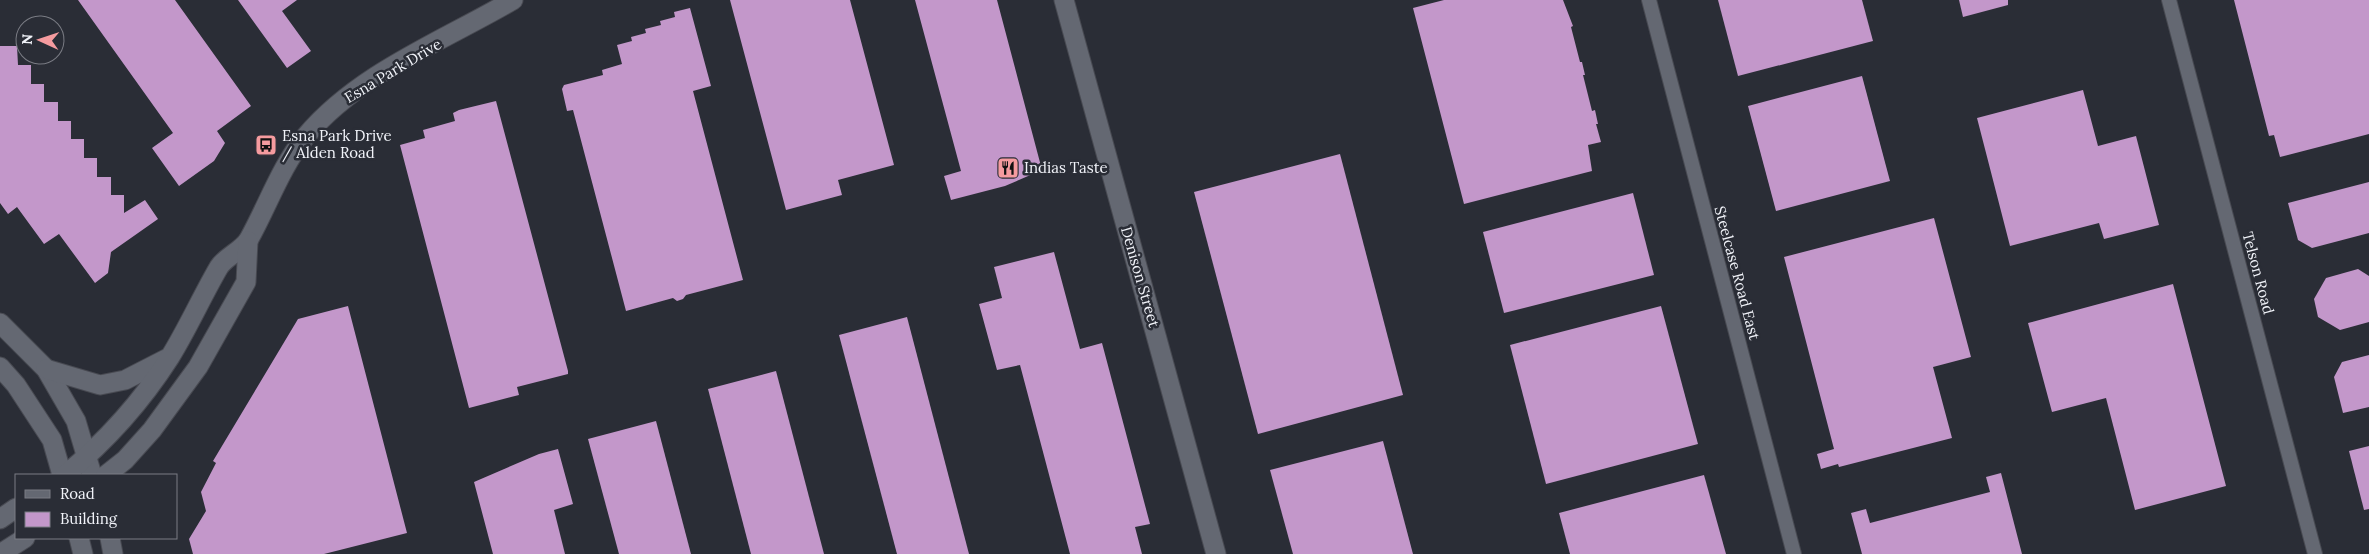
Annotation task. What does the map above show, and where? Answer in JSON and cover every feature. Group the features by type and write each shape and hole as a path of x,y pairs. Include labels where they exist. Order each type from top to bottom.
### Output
{"street":[{"name":"Esna Park Drive","path":"65,474 87,457 134,406 170,357 221,265 248,241 287,165 304,138 326,114 346,98 391,68 513,0"},
{"name":"Denison Street","path":"1064,0 1216,554"},
{"name":"Steelcase Road East","path":"1649,0 1794,554"},
{"name":"Telson Road","path":"2169,0 2315,554"},
{"name":"Esna Park Drive","path":"107,474 125,460 152,430 198,367 246,282 248,241"},
{"path":"0,323 46,369 76,421 92,474"},
{"path":"46,369 100,385 124,380 170,357"},
{"path":"0,367 16,385 52,440 64,474"},
{"path":"0,519 15,509"},
{"path":"0,554 22,539"},
{"path":"78,539 82,554"},
{"path":"110,539 113,554"}],"building":[{"path":"78,0 175,0 251,106 217,131 225,143 214,161 179,186 152,148 173,133"},
{"path":"238,0 297,0 282,11 311,51 287,68"},
{"path":"730,0 850,0 894,165 838,180 842,195 786,210"},
{"path":"915,0 997,0 1042,170 1005,186 951,200 944,176 961,171"},
{"path":"1444,0 1563,0 1573,26 1571,27 1580,62 1582,62 1585,75 1583,75 1592,111 1595,110 1598,124 1596,124 1601,142 1588,145 1592,171 1464,204 1413,8"},
{"path":"1718,0 1862,0 1873,41 1738,76"},
{"path":"1959,0 2008,0 2008,5 1963,17"},
{"path":"2234,0 2369,0 2369,134 2280,157 2274,135 2269,136"},
{"path":"690,8 711,86 693,91 743,280 686,295 683,299 677,301 673,298 626,311 573,110 567,111 562,89 564,85 603,75 602,70 622,64 617,45 632,41 631,37 646,33 645,29 661,25 660,21 675,17 674,12"},
{"path":"0,46 15,46 15,65 31,65 31,84 44,84 44,102 58,102 58,121 71,121 71,139 84,139 84,158 97,158 97,177 111,177 111,195 124,195 124,213 145,200 158,219 111,252 108,273 95,283 59,234 44,244 17,207 8,214 0,203"},
{"path":"1862,76 1890,181 1776,211 1748,106"},
{"path":"2083,90 2098,146 2136,136 2159,225 2104,239 2099,223 2010,246 1977,118"},
{"path":"496,101 568,374 517,387 519,395 469,408 400,145 425,138 423,130 455,121 453,113 459,110"},
{"path":"1340,154 1403,395 1258,434 1194,192"},
{"path":"2369,182 2369,233 2312,248 2298,240 2288,203"},
{"path":"1633,193 1654,275 1504,313 1483,232"},
{"path":"1934,218 1971,357 1933,367 1952,438 1839,467 1838,464 1821,469 1817,454 1834,449 1784,257"},
{"path":"1054,252 1080,349 1102,343 1150,524 1135,527 1142,554 1070,554 1020,365 997,370 979,304 1002,298 994,267"},
{"path":"2358,269 2369,276 2369,322 2340,330 2318,317 2314,299 2326,278"},
{"path":"2173,284 2226,486 2135,510 2106,398 2052,412 2028,323"},
{"path":"348,306 407,533 324,554 193,554 189,539 206,511 201,492 216,463 213,461 298,319"},
{"path":"1661,306 1698,444 1546,484 1510,345"},
{"path":"907,317 969,554 897,554 839,335"},
{"path":"2369,355 2369,407 2343,413 2334,377 2342,362"},
{"path":"776,371 824,554 751,554 708,389"},
{"path":"656,421 691,554 619,554 588,439"},
{"path":"1383,441 1413,554 1293,554 1270,470"},
{"path":"2369,446 2369,509 2364,510 2349,451"},
{"path":"558,449 573,504 554,510 565,554 493,554 474,482 539,454"},
{"path":"2001,473 2022,554 1862,554 1851,513 1866,509 1870,523 1990,492 1986,477"},
{"path":"1704,475 1726,554 1570,554 1559,513"}],"place":[{"name":"Esna Park Drive / Alden Road","path":"266,145"},
{"name":"Indias Taste","path":"1008,168"}]}
